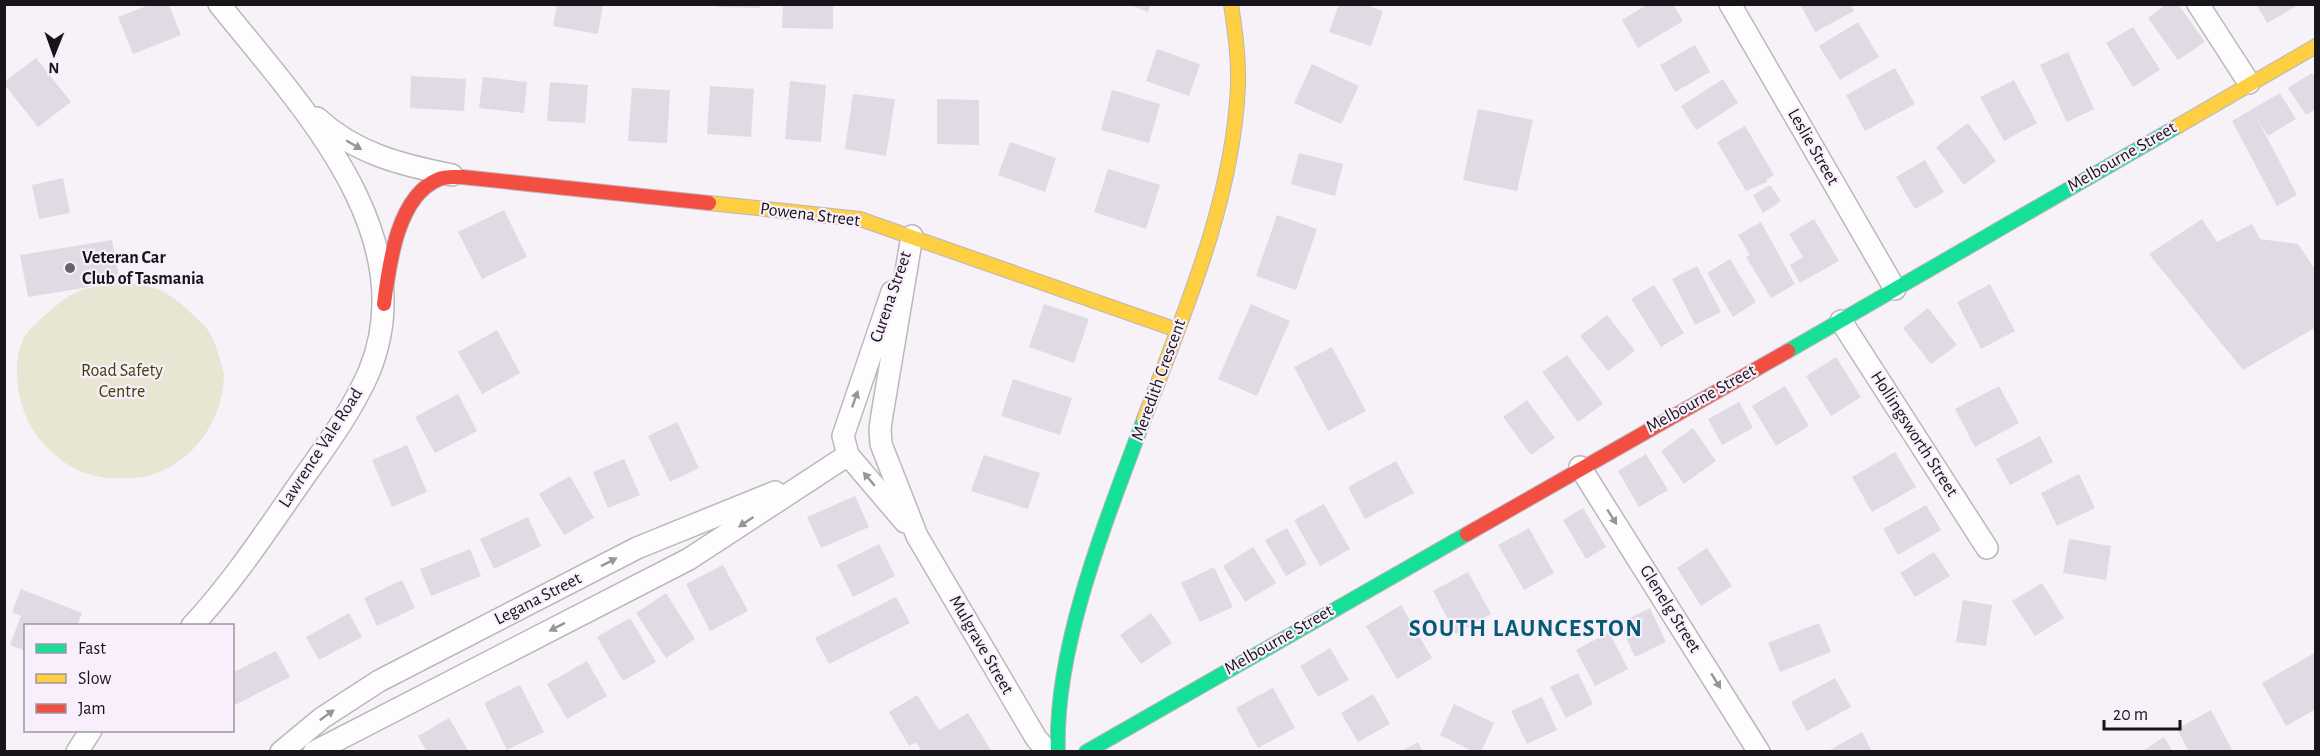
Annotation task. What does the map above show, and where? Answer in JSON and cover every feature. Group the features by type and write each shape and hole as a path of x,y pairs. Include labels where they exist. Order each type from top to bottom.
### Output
{"street":[{"name":"Lawrence Vale Road","path":"194,624 255,546 333,436 369,372 381,330 384,304 380,263 366,217 341,164 292,96 219,4"},
{"name":"Meredith Crescent","path":"1058,752 1060,702 1079,610 1097,551 1201,263 1230,153 1237,102 1239,61 1231,4"},
{"name":"Leslie Street","path":"1730,4 1895,289"},
{"path":"2198,4 2249,83"},
{"name":"Melbourne Street","path":"1086,752 2316,46"},
{"name":"Powena Street","path":"292,96 322,123 362,149 401,165 462,177 860,219 1177,330"},
{"name":"Powena Street","path":"384,304 395,242 415,198 424,187 437,180 462,177"},
{"name":"Curena Street","path":"881,444 882,415 912,236"},
{"name":"Curena Street","path":"849,455 844,443 845,428 912,236"},
{"name":"Hollingsworth Street","path":"1840,321 1987,548"},
{"name":"Mulgrave Street","path":"881,444 917,536 1036,738 1048,752"},
{"name":"Mulgrave Street","path":"849,455 917,536"},
{"name":"Legana Street","path":"314,752 680,564 849,455"},
{"name":"Glenelg Street","path":"1580,467 1760,752"},
{"name":"Legana Street","path":"281,752 297,737 362,690 513,611 637,548 812,478"},
{"path":"77,752 90,732"}],"green space":[{"name":"Road Safety Centre","path":"124,282 155,288 177,300 210,333 224,376 222,392 212,422 204,436 182,459 169,468 149,476 109,478 74,468 54,454 37,436 22,406 17,362 25,336 56,306 79,291"}],"building":[{"path":"557,4 603,4 598,34 553,26"},
{"path":"783,4 833,4 833,29 782,28"},
{"path":"1128,4 1151,4 1148,12"},
{"path":"1339,4 1364,4 1383,11 1371,46 1329,32"},
{"path":"1648,4 1673,4 1683,21 1638,48 1622,20"},
{"path":"1800,4 1850,4 1854,11 1815,32"},
{"path":"2166,4 2178,4 2205,42 2178,60 2148,18"},
{"path":"2256,4 2300,4 2267,23"},
{"path":"149,5 169,5 181,35 133,54 118,17"},
{"path":"717,5 760,5 760,8 717,7"},
{"path":"1858,22 1879,57 1840,80 1819,46"},
{"path":"2133,27 2160,70 2133,87 2106,43"},
{"path":"1695,45 1710,72 1675,92 1660,65"},
{"path":"1157,49 1200,64 1189,96 1146,81"},
{"path":"2068,52 2094,109 2067,122 2040,65"},
{"path":"36,58 71,102 38,127 4,84"},
{"path":"1312,64 1359,86 1341,124 1294,103"},
{"path":"1895,68 1915,104 1865,131 1846,95"},
{"path":"2312,73 2316,79 2316,109 2306,115 2288,88"},
{"path":"411,76 466,79 464,111 410,108"},
{"path":"483,77 527,82 524,113 479,108"},
{"path":"1723,79 1738,103 1696,130 1681,106"},
{"path":"2014,80 2037,123 2004,141 1980,97"},
{"path":"790,81 826,85 821,142 785,139"},
{"path":"550,82 588,85 585,123 547,121"},
{"path":"710,86 754,89 751,137 707,134"},
{"path":"632,88 670,90 667,143 628,141"},
{"path":"1112,90 1160,104 1149,143 1101,130"},
{"path":"2280,93 2296,119 2268,136 2257,118 2297,195 2277,206 2232,121"},
{"path":"853,94 895,99 886,156 845,149"},
{"path":"937,99 979,100 979,145 937,144"},
{"path":"1478,109 1533,120 1517,191 1463,180"},
{"path":"1968,123 1996,161 1964,185 1936,147"},
{"path":"1745,126 1774,175 1766,180 1767,182 1746,191 1717,142"},
{"path":"1010,142 1056,158 1045,192 998,175"},
{"path":"1299,153 1343,164 1335,196 1291,184"},
{"path":"1925,160 1944,192 1915,209 1896,177"},
{"path":"1108,169 1160,185 1146,229 1094,212"},
{"name":"Veteran Car Club of Tasmania","path":"63,178 70,213 39,219 32,185"},
{"path":"1770,185 1781,201 1763,213 1753,195"},
{"path":"504,210 527,257 482,279 458,232"},
{"path":"1277,215 1317,229 1296,290 1256,276"},
{"path":"1814,219 1839,261 1800,283 1790,265 1803,257 1789,234"},
{"path":"2202,219 2217,242 2252,224 2260,239 2298,244 2316,271 2316,327 2243,370 2149,254"},
{"path":"1761,222 1795,284 1771,298 1746,257 1750,255 1738,235"},
{"name":"Veteran Car Club of Tasmania","path":"112,240 120,282 28,297 20,255"},
{"path":"1730,259 1756,302 1733,317 1707,273"},
{"path":"1697,266 1721,312 1695,325 1672,279"},
{"path":"1990,284 2015,331 1981,349 1957,302"},
{"path":"1654,285 1684,333 1661,347 1631,299"},
{"path":"1044,304 1089,319 1074,363 1029,347"},
{"path":"1251,304 1290,321 1257,396 1218,379"},
{"path":"1928,308 1957,345 1931,364 1903,328"},
{"path":"1607,315 1635,351 1608,371 1580,336"},
{"path":"497,330 520,373 482,394 458,352"},
{"path":"1332,347 1366,411 1328,431 1294,367"},
{"path":"1567,355 1603,404 1578,422 1542,372"},
{"path":"1836,357 1861,397 1831,416 1806,376"},
{"path":"1013,379 1072,398 1060,435 1001,416"},
{"path":"1785,386 1809,426 1776,446 1752,406"},
{"path":"1999,386 2019,423 1975,447 1955,409"},
{"path":"458,394 477,431 435,453 415,417"},
{"path":"1527,400 1555,438 1531,455 1503,417"},
{"path":"1739,402 1753,428 1722,445 1708,419"},
{"path":"677,422 699,468 670,482 648,436"},
{"path":"1693,428 1716,461 1684,484 1661,451"},
{"path":"2040,436 2053,462 2010,485 1996,459"},
{"path":"407,445 427,492 392,507 372,460"},
{"path":"1895,452 1916,487 1872,512 1852,477"},
{"path":"1646,454 1668,490 1639,507 1618,471"},
{"path":"984,455 1040,473 1028,509 971,491"},
{"path":"624,459 640,495 608,508 593,472"},
{"path":"1396,461 1414,493 1365,519 1348,487"},
{"path":"2079,474 2095,508 2057,526 2041,493"},
{"path":"570,476 594,518 564,535 539,494"},
{"path":"855,496 869,527 821,548 807,517"},
{"path":"1324,504 1350,549 1320,566 1294,520"},
{"path":"1926,505 1941,530 1898,555 1883,529"},
{"path":"1583,508 1606,547 1586,559 1563,520"},
{"path":"528,517 541,546 494,569 480,539"},
{"path":"1287,528 1307,564 1286,576 1265,540"},
{"path":"1529,528 1554,573 1524,590 1498,545"},
{"path":"2069,539 2111,546 2106,580 2063,573"},
{"path":"879,544 895,576 853,597 837,565"},
{"path":"1253,547 1276,583 1245,602 1223,566"},
{"path":"1707,548 1732,586 1701,606 1677,568"},
{"path":"470,549 481,576 431,596 420,569"},
{"path":"1934,552 1950,576 1915,597 1900,573"},
{"path":"723,565 748,611 710,631 686,584"},
{"path":"1214,567 1233,607 1200,622 1181,583"},
{"path":"1468,572 1491,614 1456,634 1433,591"},
{"path":"402,580 415,608 377,626 364,598"},
{"path":"2042,583 2064,618 2035,636 2012,601"},
{"path":"21,589 82,613 78,624 24,624 24,650 10,645 21,616 12,612"},
{"path":"666,593 695,639 666,658 636,613"},
{"path":"896,597 910,623 829,664 815,638"},
{"path":"1963,600 1992,605 1986,646 1956,642"},
{"path":"1401,605 1432,658 1397,679 1366,626"},
{"path":"1650,608 1666,642 1635,657 1619,623"},
{"path":"349,613 362,637 319,660 306,637"},
{"path":"1151,613 1172,643 1141,664 1120,635"},
{"path":"630,618 656,662 623,681 597,637"},
{"path":"1819,623 1831,652 1780,672 1768,643"},
{"path":"1609,632 1628,669 1595,686 1576,650"},
{"path":"1330,648 1349,680 1318,697 1300,666"},
{"path":"276,651 290,677 235,705 234,672"},
{"path":"2316,652 2316,709 2286,726 2262,683"},
{"path":"587,661 607,696 567,719 547,684"},
{"path":"1578,673 1593,704 1566,718 1550,687"},
{"path":"1835,678 1851,707 1807,731 1791,702"},
{"path":"520,685 544,732 507,750 484,703"},
{"path":"1273,688 1295,728 1258,748 1236,708"},
{"path":"1373,694 1390,724 1358,742 1341,713"},
{"path":"917,695 939,730 968,713 992,752 922,752 916,742 909,746 889,712"},
{"path":"1542,697 1557,730 1527,744 1511,711"},
{"path":"1454,704 1494,723 1481,752 1474,752 1440,735"},
{"path":"2211,710 2233,752 2189,752 2177,729"},
{"path":"449,718 469,752 427,752 418,736"},
{"path":"1862,732 1872,752 1826,752"},
{"path":"2164,737 2173,752 2141,752"},
{"path":"1418,742 1423,752 1400,752"}],"traffic: fast":[{"path":"1788,351 2178,126"},
{"path":"1058,752 1059,711 1074,626 1099,540 1144,419"},
{"path":"1086,752 1467,534"}],"traffic: slow":[{"path":"1144,419 1204,256 1227,172 1238,86 1231,4"},
{"path":"2178,126 2316,46"},
{"path":"709,203 860,219 1177,330"}],"traffic: jam":[{"path":"384,304 393,252 404,216 413,200 425,188 442,178 462,177 709,203"},
{"path":"1467,534 1788,351"}],"place":[{"name":"Veteran Car Club of Tasmania","path":"70,268"}],"district":[{"name":"SOUTH LAUNCESTON","path":"1526,629"}]}
